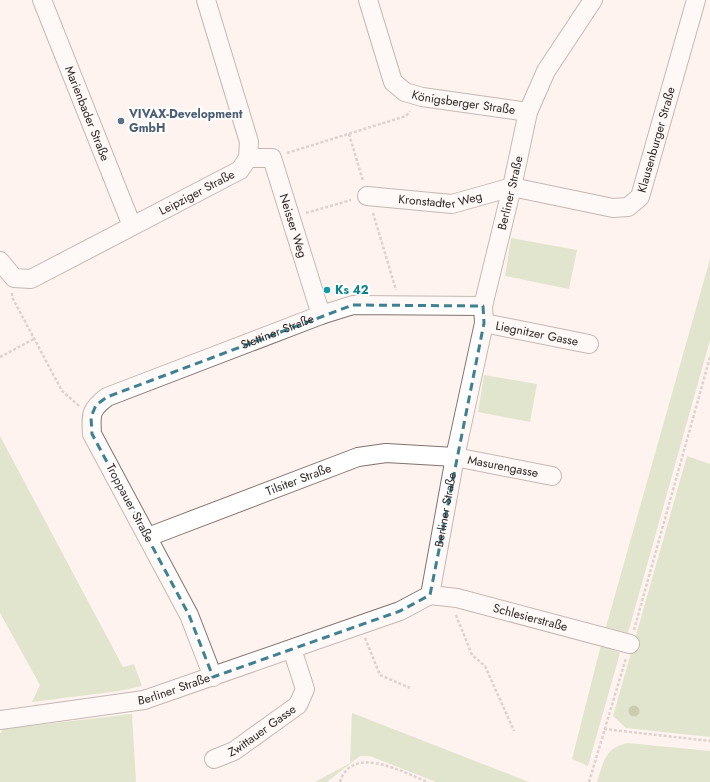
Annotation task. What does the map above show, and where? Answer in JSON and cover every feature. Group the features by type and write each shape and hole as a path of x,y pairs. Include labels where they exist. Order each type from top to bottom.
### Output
{"street":[{"name":"Marienbader Straße","path":"42,0 132,226"},
{"path":"206,0 249,142 248,158 272,158"},
{"name":"Königsberger Straße","path":"368,0 393,82 405,92 422,97 528,112"},
{"name":"Berliner Straße","path":"0,720 144,700 400,611 430,594 455,457 484,314 528,112 546,71 593,0"},
{"name":"Klausenburger Straße","path":"512,187 613,208 628,207 640,197 696,0"},
{"name":"Leipziger Straße","path":"14,278 31,279 240,170 248,158"},
{"name":"Neisser Weg","path":"272,158 321,315"},
{"name":"Kronstadter Weg","path":"367,196 452,204 512,187"},
{"path":"0,261 14,278"},
{"name":"Stettiner Straße","path":"91,417 96,406 107,397 321,315 353,305 401,305 484,314"},
{"name":"Liegnitzer Gasse","path":"484,314 589,344"},
{"name":"Troppauer Straße","path":"91,417 92,434 189,615 213,677"},
{"name":"Tilsiter Straße","path":"148,537 358,457 386,453 455,457"},
{"name":"Masurengasse","path":"455,457 552,476"},
{"name":"Schlesierstraße","path":"430,594 457,598 630,644"},
{"name":"Zwittauer Gasse","path":"214,759 234,751 298,705 306,689 292,649"}],"path":[{"path":"272,158 406,116 422,97"},
{"path":"349,134 401,305"},
{"path":"290,218 367,196"},
{"path":"14,278 12,297 62,391 91,417"},
{"path":"0,357 34,339"},
{"path":"589,782 630,644 710,357"},
{"path":"457,598 455,612 472,655 485,666 514,731"},
{"path":"360,625 380,675 410,688"},
{"path":"604,729 710,741"},
{"path":"340,782 342,777 354,765 366,762 379,763 428,782"}],"highlighted area":[{"path":"353,305 483,306 484,323 430,595 400,611 213,677 189,615 92,434 91,417 96,405 107,397"}],"green space":[{"path":"511,238 577,250 569,289 505,276"},
{"path":"710,259 710,340 628,633 606,627"},
{"path":"484,375 537,384 530,422 478,412"},
{"path":"0,436 123,667 134,664 142,686 119,691 32,702 40,685 0,613"},
{"path":"687,456 710,464 710,737 626,728 613,716"},
{"path":"601,645 620,653 588,766 572,759"},
{"path":"352,713 529,782 436,782 370,756 360,756 327,782 315,782 350,763"},
{"path":"132,714 136,782 0,782 0,734 3,729"},
{"path":"628,743 710,751 710,782 597,782 606,757 614,748"}],"place":[{"name":"VIVAX-Development GmbH","path":"121,121"},
{"name":"Ks 42","path":"327,290"}]}
